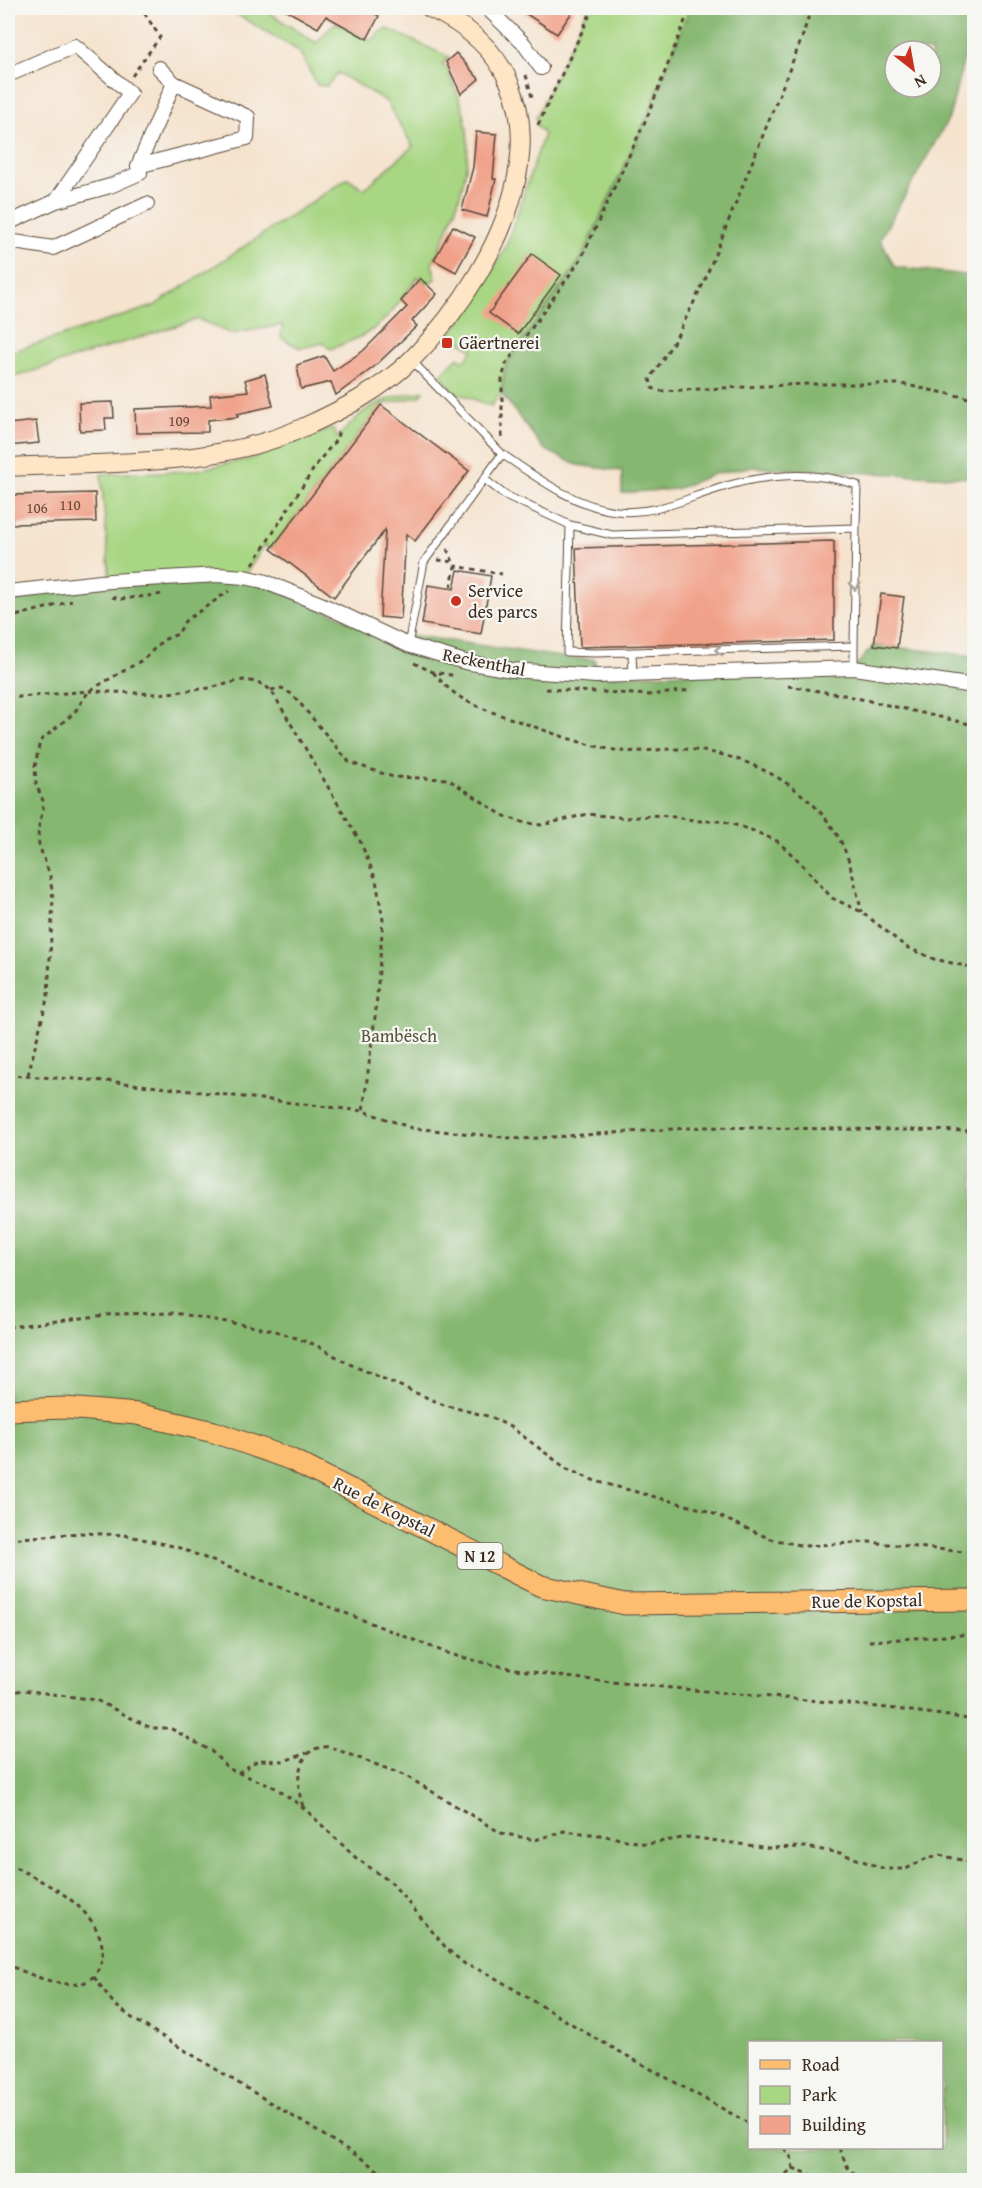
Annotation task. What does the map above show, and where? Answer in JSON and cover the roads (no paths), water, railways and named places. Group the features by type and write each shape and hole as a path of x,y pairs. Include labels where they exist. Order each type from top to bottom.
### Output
{"main road":[{"path":"8,468 194,457 268,440 299,430 343,409 377,388 411,360 444,324 464,297 496,243 512,196 522,146 519,111 508,80 493,56 474,35 429,8"},
{"name":"Rue de Kopstal","path":"8,1410 66,1408 137,1414 214,1432 290,1459 533,1582 576,1595 625,1604 975,1600"}],"street":[{"path":"487,8 524,44 541,68"},
{"path":"8,75 75,46 127,90 56,201"},
{"path":"8,223 56,201 110,186 139,170 247,138 248,117 174,83 159,68"},
{"path":"139,170 174,83"},
{"path":"8,241 52,248 147,204"},
{"name":"Reckenthal","path":"8,592 110,580 219,574 263,580 408,645 465,662 512,670 596,676 854,668 975,686"}],"lane":[{"path":"411,360 502,454 545,483 581,501 616,511 663,509 718,488 747,481 816,475 856,485 854,668"},
{"path":"408,645 424,562 502,454"},
{"path":"484,479 505,495 570,525 612,535 856,528"},
{"path":"570,525 567,652 854,646"},
{"path":"632,652 633,675"}],"place":[{"name":"Gäertnerei","path":"447,343"},
{"name":"Service des parcs","path":"456,601"}],"park label":[{"name":"Bambësch","path":"399,1036"}]}
